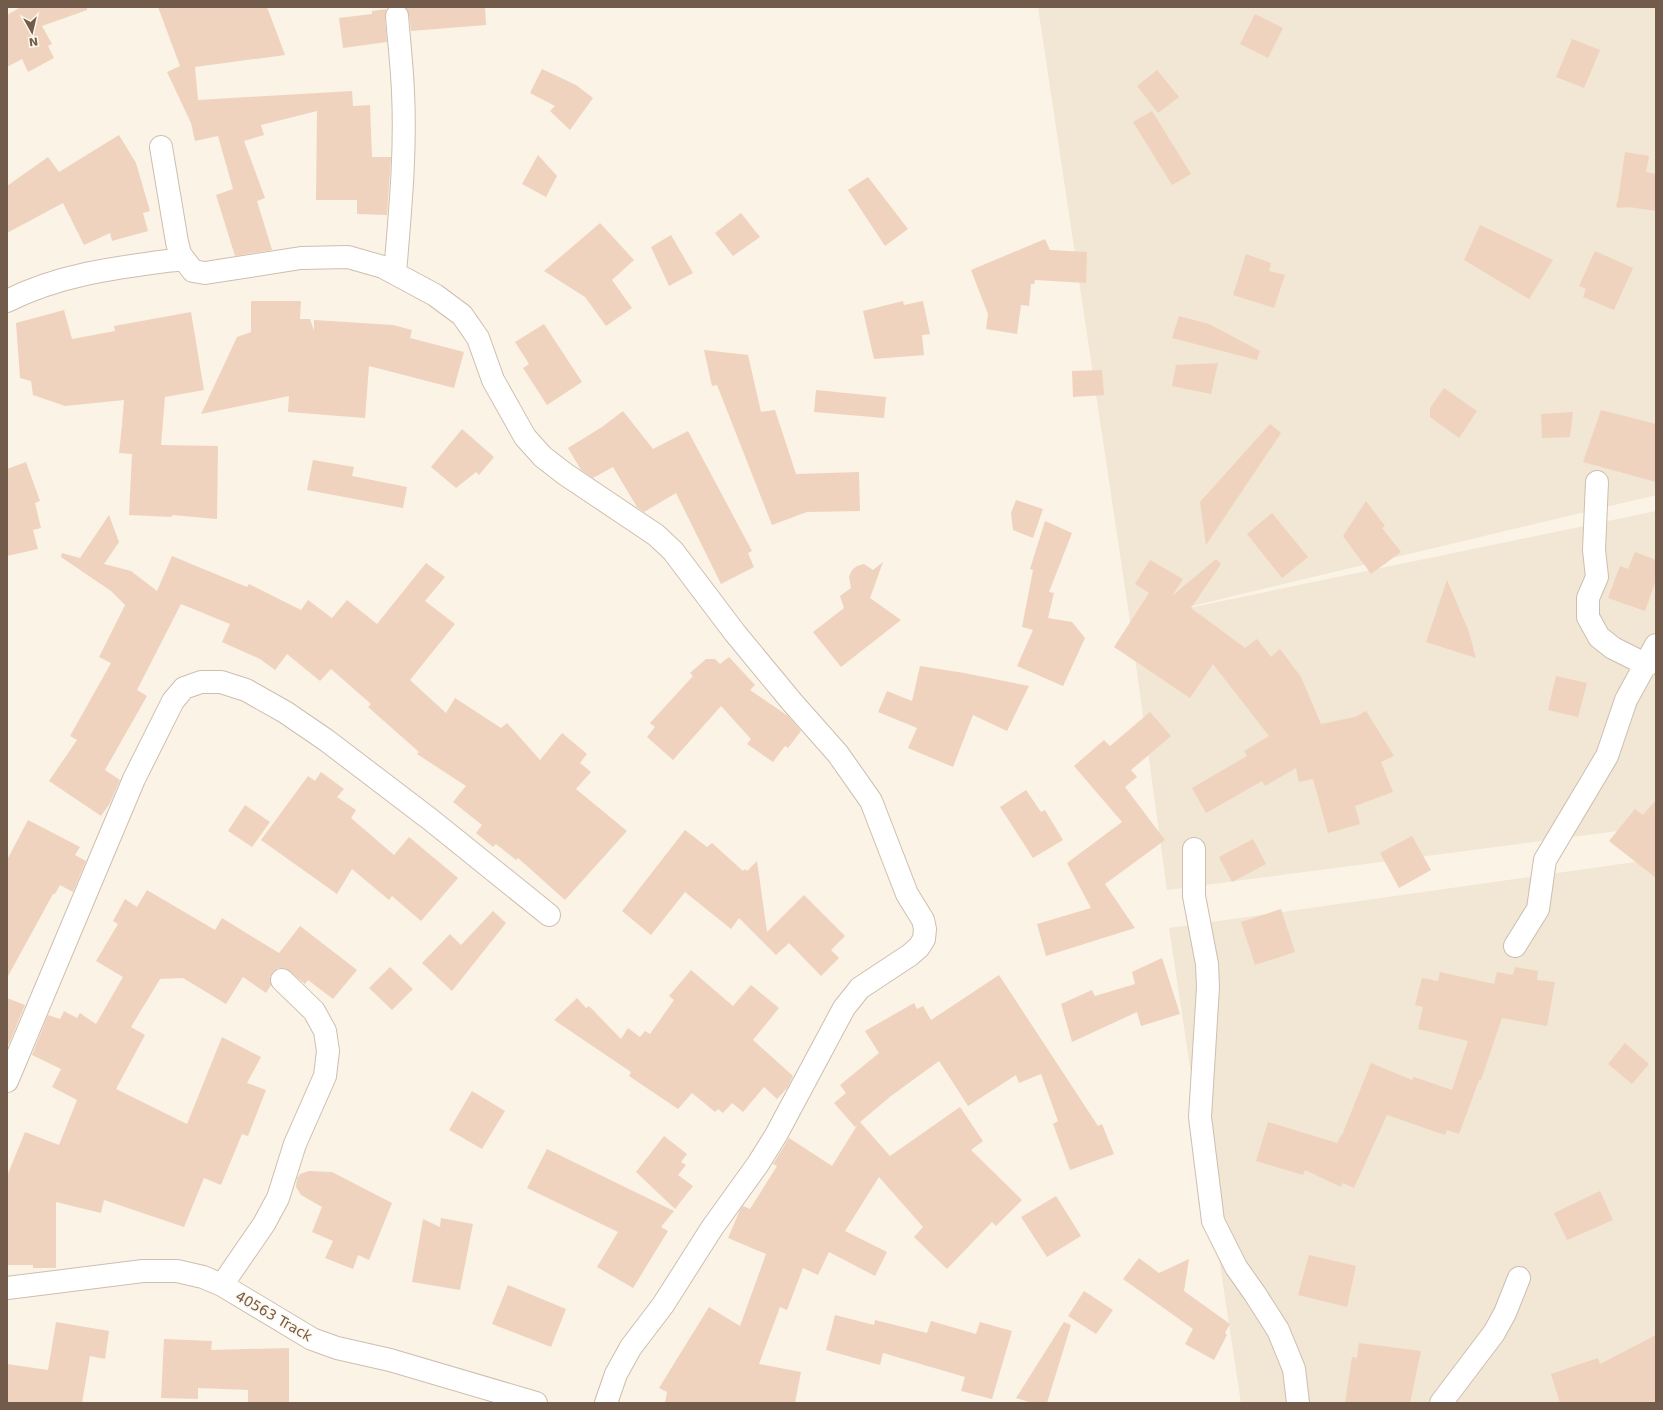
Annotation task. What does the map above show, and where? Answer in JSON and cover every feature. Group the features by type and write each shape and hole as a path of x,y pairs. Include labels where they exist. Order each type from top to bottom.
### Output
{"street":[{"path":"395,273 400,213 403,141 403,93 397,16"},
{"path":"161,147 177,242 183,259 193,271 205,273 301,258 348,257 383,267 395,273 435,295 462,315 478,338 493,380 525,437 543,457 564,474 656,535 673,551 740,639 838,754 871,801 907,894 923,920 926,929 924,939 919,947 910,956 860,988 844,1008 776,1135 762,1158 712,1228 663,1305 631,1347 616,1374 606,1403"},
{"path":"7,301 30,290 73,276 183,259"},
{"path":"1597,482 1594,550 1597,577 1588,598 1588,617 1599,637 1613,648 1647,665"},
{"path":"1516,946 1538,909 1546,860 1569,818 1607,756 1626,700 1647,665 1656,645"},
{"path":"7,1081 134,779 173,701 184,688 201,682 222,682 246,690 285,712 326,740 431,820 549,915"},
{"path":"1194,849 1194,896 1208,972 1200,1118 1213,1221 1236,1267 1278,1330 1294,1369 1298,1403"},
{"path":"222,1285 264,1224 278,1198 295,1144 325,1076 328,1051 325,1031 314,1011 282,980"},
{"name":"40563 Track","path":"7,1288 143,1272 177,1271 203,1277 222,1285 312,1339 337,1348 390,1360 536,1403"},
{"path":"1441,1403 1494,1333 1505,1313 1519,1278"}],"shaded area":[{"path":"1038,7 1656,7 1656,495 1150,616 1656,511 1656,826 1167,890 1130,621"},
{"path":"1656,859 1656,1389 1642,1403 1241,1403 1169,928"}],"building":[{"path":"21,7 87,7 87,10 42,26 52,44 48,46 54,58 28,72 22,59 7,67 7,15"},
{"path":"158,7 267,7 285,55 195,67 198,100 352,91 353,106 370,105 372,157 391,157 387,215 357,214 357,200 316,200 317,111 261,125 264,135 244,141 265,198 257,201 272,250 235,256 216,195 233,189 218,136 195,141 191,123 167,72 180,66"},
{"path":"405,7 485,7 486,25 411,31 409,15"},
{"path":"387,9 385,17 387,42 343,48 339,18 372,14 372,11"},
{"path":"1255,14 1283,28 1268,58 1240,44"},
{"path":"1572,39 1600,50 1584,88 1556,77"},
{"path":"542,69 576,85 593,98 570,130 550,111 555,106 530,93"},
{"path":"1157,70 1179,97 1158,113 1137,86"},
{"path":"1152,111 1191,174 1172,185 1133,122"},
{"path":"119,135 136,163 150,211 143,213 148,231 112,241 110,233 84,245 63,203 7,233 7,186 48,157 59,172"},
{"path":"1625,152 1649,156 1646,172 1656,174 1656,211 1629,207 1617,208 1616,205"},
{"path":"538,155 557,176 546,197 522,184"},
{"path":"868,177 908,229 885,246 848,190"},
{"path":"741,213 760,237 733,256 715,233"},
{"path":"600,223 634,260 612,280 632,308 606,326 585,297 544,271"},
{"path":"1480,225 1553,260 1529,299 1464,260"},
{"path":"671,235 693,273 669,286 651,247"},
{"path":"1045,239 1050,250 1087,252 1086,283 1035,280 1034,284 1031,284 1029,306 1021,305 1017,334 986,329 988,314 971,270"},
{"path":"1595,251 1633,268 1614,310 1583,297 1586,289 1579,286"},
{"path":"1246,254 1271,263 1269,271 1285,275 1274,308 1233,295"},
{"path":"251,301 301,301 300,319 310,319 314,331 314,320 393,325 412,330 410,338 464,352 454,388 369,366 365,418 288,412 289,396 201,414 237,337 251,332"},
{"path":"903,301 904,305 923,301 930,334 922,335 924,355 874,359 863,311"},
{"path":"64,310 72,339 115,331 114,326 191,312 204,390 165,397 161,445 218,446 217,519 172,515 172,517 129,515 132,454 119,453 123,425 124,400 65,406 33,395 31,381 20,378 16,323"},
{"path":"1179,316 1209,324 1260,351 1257,360 1172,338"},
{"path":"544,324 582,382 547,405 523,368 529,364 515,342"},
{"path":"704,350 748,355 761,412 775,410 796,474 859,472 860,511 807,512 772,525 717,385 712,386"},
{"path":"1218,363 1211,394 1172,386 1176,365"},
{"path":"1102,370 1104,395 1073,397 1072,371"},
{"path":"1444,388 1477,411 1459,438 1430,417 1430,408"},
{"path":"816,390 886,397 884,418 814,412"},
{"path":"1601,410 1656,424 1656,482 1583,462"},
{"path":"623,411 653,449 688,431 752,551 748,553 754,567 721,584 676,493 644,512 637,507 613,467 593,478 581,470 568,448 602,427"},
{"path":"1573,412 1570,437 1542,438 1541,414"},
{"path":"1270,424 1281,433 1206,545 1200,502"},
{"path":"462,429 494,457 479,475 476,472 456,488 431,467"},
{"path":"313,460 354,467 352,476 407,487 403,508 307,490"},
{"path":"26,462 40,501 35,503 41,528 33,530 38,549 7,556 7,469"},
{"path":"1016,500 1043,509 1033,538 1013,530 1011,513"},
{"path":"1366,501 1385,526 1382,528 1401,552 1371,574 1343,536"},
{"path":"1272,513 1308,557 1282,578 1247,534"},
{"path":"109,515 119,542 104,564 131,571 157,591 172,556 247,587 249,584 301,610 308,600 332,618 347,600 377,624 426,563 445,577 425,601 455,624 410,680 446,713 455,698 501,728 507,723 540,760 562,733 587,754 580,763 591,772 576,789 627,831 565,900 518,858 516,860 496,844 493,847 476,833 482,825 453,802 466,786 417,754 419,752 368,707 371,704 331,669 320,681 287,654 275,670 260,659 222,642 230,624 181,604 137,690 147,696 105,770 120,780 110,803 101,816 49,781 77,740 70,736 111,663 99,657 125,605 111,591 61,557 62,553 80,558"},
{"path":"1045,521 1072,533 1049,592 1054,593 1048,618 1072,622 1085,638 1063,686 1017,666 1033,630 1022,627 1033,570 1030,569"},
{"path":"1635,552 1656,560 1656,580 1645,611 1608,598 1620,566 1628,569"},
{"path":"1216,559 1221,564 1191,608 1245,648 1257,639 1271,657 1280,649 1301,677 1321,724 1355,717 1366,711 1394,756 1381,762 1393,792 1355,806 1360,824 1328,833 1313,779 1299,782 1296,768 1265,786 1262,781 1206,813 1192,788 1247,756 1244,751 1269,736 1213,664 1190,698 1114,647 1149,593 1135,584 1150,560 1183,579 1172,596"},
{"path":"883,562 870,598 901,620 841,667 813,632 844,608 840,596 851,588 849,577 852,570 857,566 864,564 873,570"},
{"path":"1447,580 1469,632 1476,658 1426,642"},
{"path":"729,657 755,685 750,690 788,716 801,731 788,748 785,746 773,762 747,744 751,739 721,706 673,760 647,737 655,727 650,723 693,676 690,673 706,659 715,659 720,664"},
{"path":"920,666 1029,686 1007,731 973,715 953,767 908,748 917,728 878,712 887,691 912,701"},
{"path":"1556,676 1587,683 1578,717 1548,710"},
{"path":"1150,712 1171,736 1131,770 1137,777 1125,787 1165,840 1105,884 1135,928 1046,956 1037,924 1091,908 1067,863 1122,822 1074,766 1104,740 1110,746"},
{"path":"321,772 344,789 337,797 356,810 351,818 394,855 409,837 458,878 421,921 392,896 389,900 352,869 337,894 261,840 308,776 315,781"},
{"path":"1026,790 1041,812 1045,810 1063,840 1033,858 1000,807"},
{"path":"1656,800 1656,878 1609,841 1635,809 1643,815"},
{"path":"245,805 270,822 252,847 228,831"},
{"path":"28,820 80,847 75,855 86,861 73,892 60,885 55,894 53,894 7,978 7,860"},
{"path":"685,830 707,847 712,843 743,871 745,869 747,871 757,861 767,932 804,895 845,936 831,950 839,958 821,976 789,943 776,955 739,918 731,929 685,892 651,935 622,911"},
{"path":"1412,836 1431,870 1399,888 1380,853"},
{"path":"1253,839 1266,864 1232,882 1219,857"},
{"path":"147,890 215,930 222,918 279,953 300,926 357,970 333,999 308,980 305,984 285,968 278,968 270,977 271,985 266,993 243,977 226,1004 183,978 160,979 131,1027 145,1035 116,1089 187,1124 222,1037 261,1057 247,1083 266,1090 248,1136 242,1134 221,1185 204,1178 184,1227 104,1200 101,1213 56,1202 56,1268 33,1268 33,1265 7,1265 7,1176 25,1132 59,1145 77,1100 52,1087 61,1069 32,1055 48,1015 60,1019 64,1011 77,1018 80,1013 96,1024 123,977 96,961 118,924 113,921 125,899 137,907"},
{"path":"1281,909 1295,952 1255,965 1241,922"},
{"path":"493,911 506,923 452,991 422,963 450,934 461,945"},
{"path":"1162,958 1180,1014 1141,1026 1137,1012 1072,1042 1061,1004 1092,990 1095,996 1135,984 1132,972"},
{"path":"390,967 413,989 392,1010 369,988"},
{"path":"1515,967 1538,971 1537,980 1555,982 1547,1026 1502,1018 1481,1080 1479,1080 1459,1134 1447,1130 1445,1135 1387,1115 1354,1188 1343,1183 1341,1187 1305,1170 1303,1175 1256,1161 1268,1122 1337,1143 1342,1135 1371,1063 1412,1080 1414,1077 1452,1090 1468,1041 1418,1029 1423,1007 1415,1005 1422,978 1438,981 1440,972 1494,984 1497,972 1513,975"},
{"path":"691,970 733,1006 751,985 779,1008 753,1040 793,1076 788,1087 777,1099 764,1087 743,1112 732,1103 723,1113 718,1109 715,1112 692,1093 678,1109 629,1076 631,1072 554,1020 577,998 586,1008 589,1006 621,1039 628,1028 640,1037 645,1031 650,1034 674,1000 669,996"},
{"path":"999,975 1098,1126 1102,1124 1114,1154 1070,1170 1053,1124 1058,1121 1041,1074 1019,1083 1016,1075 968,1106 939,1061 891,1096 860,1122 890,1156 960,1107 983,1141 971,1150 1022,1200 996,1226 992,1222 947,1269 914,1237 923,1227 879,1177 845,1231 887,1252 875,1276 829,1252 818,1275 803,1268 787,1310 780,1307 759,1364 801,1372 795,1403 665,1403 667,1392 659,1388 709,1307 740,1326 766,1254 728,1238 740,1210 743,1206 750,1209 777,1166 773,1164 789,1138 832,1166 858,1124 855,1127 834,1103 846,1093 840,1085 879,1053 865,1031 914,1003 917,1009 923,1006 931,1020"},
{"path":"7,998 25,1005 9,1044 7,1043"},
{"path":"1625,1043 1649,1064 1632,1084 1608,1064"},
{"path":"472,1091 505,1111 482,1149 449,1130"},
{"path":"664,1136 687,1154 681,1162 686,1165 678,1175 693,1186 675,1209 636,1172"},
{"path":"547,1149 674,1211 661,1227 668,1231 633,1288 597,1267 618,1232 527,1188"},
{"path":"309,1171 332,1172 392,1203 369,1260 358,1255 353,1269 325,1258 333,1241 312,1232 322,1207 301,1195 296,1187 297,1178 300,1174"},
{"path":"1600,1191 1613,1220 1567,1240 1554,1213"},
{"path":"1056,1196 1081,1236 1047,1257 1021,1217"},
{"path":"441,1218 473,1224 460,1290 412,1282 423,1219 440,1227"},
{"path":"1309,1255 1356,1266 1347,1307 1298,1295"},
{"path":"1139,1258 1159,1273 1189,1259 1184,1291 1230,1324 1225,1333 1227,1335 1214,1360 1185,1344 1193,1329 1123,1279"},
{"path":"508,1285 566,1309 551,1347 492,1324"},
{"path":"1084,1291 1113,1310 1096,1334 1068,1316"},
{"path":"835,1315 874,1325 875,1320 927,1333 931,1321 976,1334 980,1322 1012,1331 992,1399 961,1391 965,1377 883,1353 880,1365 826,1350"},
{"path":"56,1322 109,1331 105,1359 90,1356 82,1403 7,1403 7,1364 48,1370"},
{"path":"1064,1322 1071,1325 1047,1403 1032,1403 1016,1398"},
{"path":"1656,1335 1656,1403 1560,1403 1551,1374 1598,1358 1600,1364"},
{"path":"164,1339 212,1341 211,1350 289,1348 289,1403 248,1403 248,1390 198,1388 198,1399 161,1398"},
{"path":"1359,1343 1421,1351 1410,1403 1345,1403 1352,1357 1357,1358"}]}
